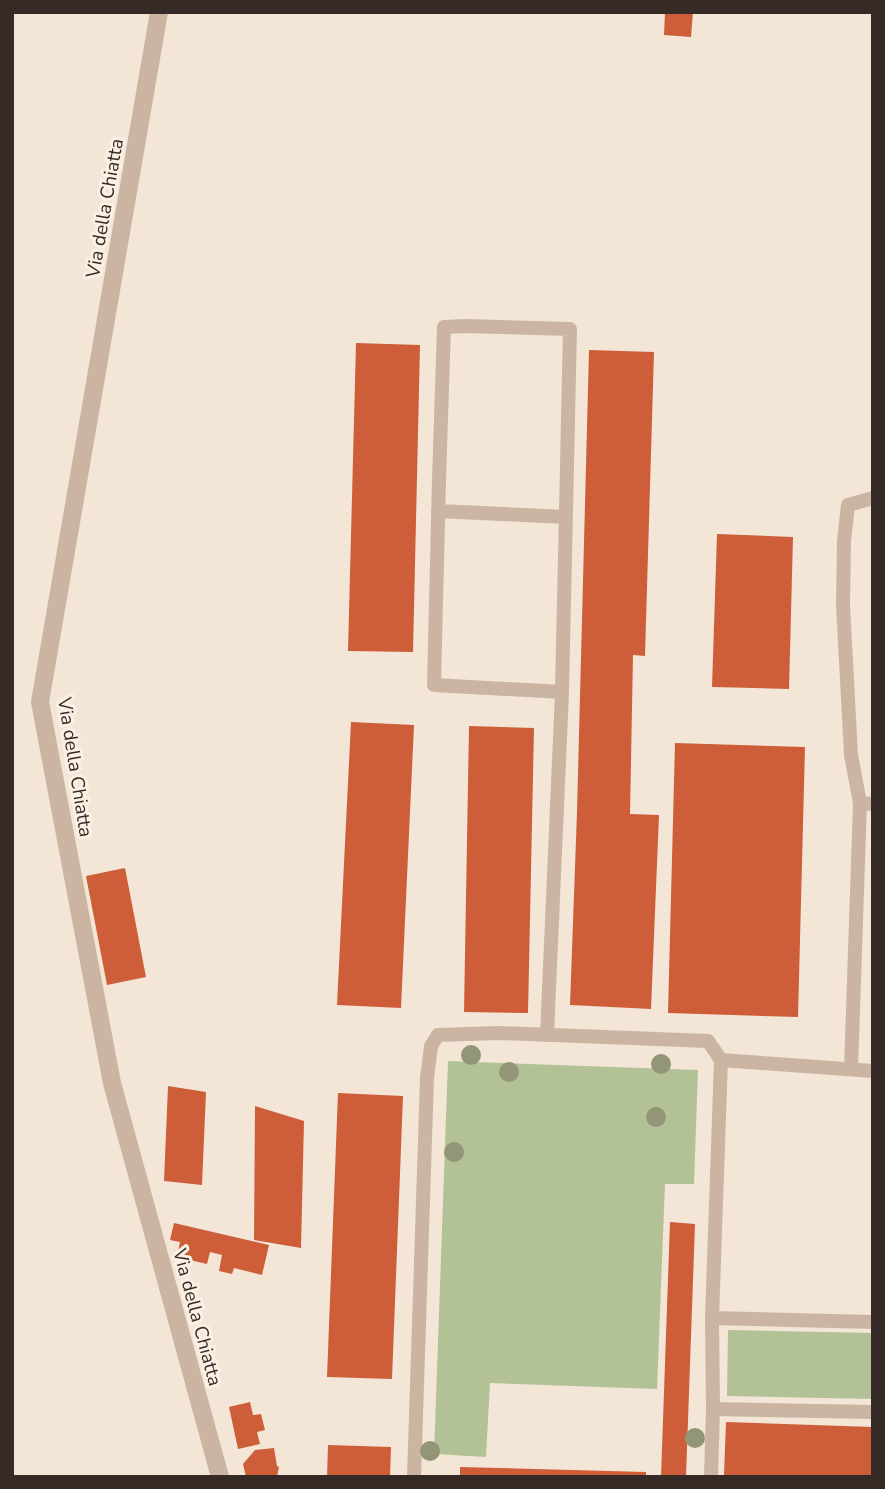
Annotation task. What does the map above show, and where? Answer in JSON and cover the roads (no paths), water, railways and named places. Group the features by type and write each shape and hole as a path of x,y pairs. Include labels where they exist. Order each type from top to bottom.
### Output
{"street":[{"name":"Via della Chiatta","path":"159,12 40,702 111,1083 220,1477"}],"lane":[{"path":"547,1035 562,692 570,329 444,327 434,685 562,692"},
{"path":"852,1069 866,803 851,755 843,605 844,541 848,505 873,498"},
{"path":"438,511 566,517"},
{"path":"414,1477 427,1078 431,1046 438,1035 499,1033 708,1041 721,1060 712,1318 713,1409 710,1477"},
{"path":"721,1060 873,1071"},
{"path":"712,1318 873,1322"},
{"path":"713,1409 873,1412"}]}
